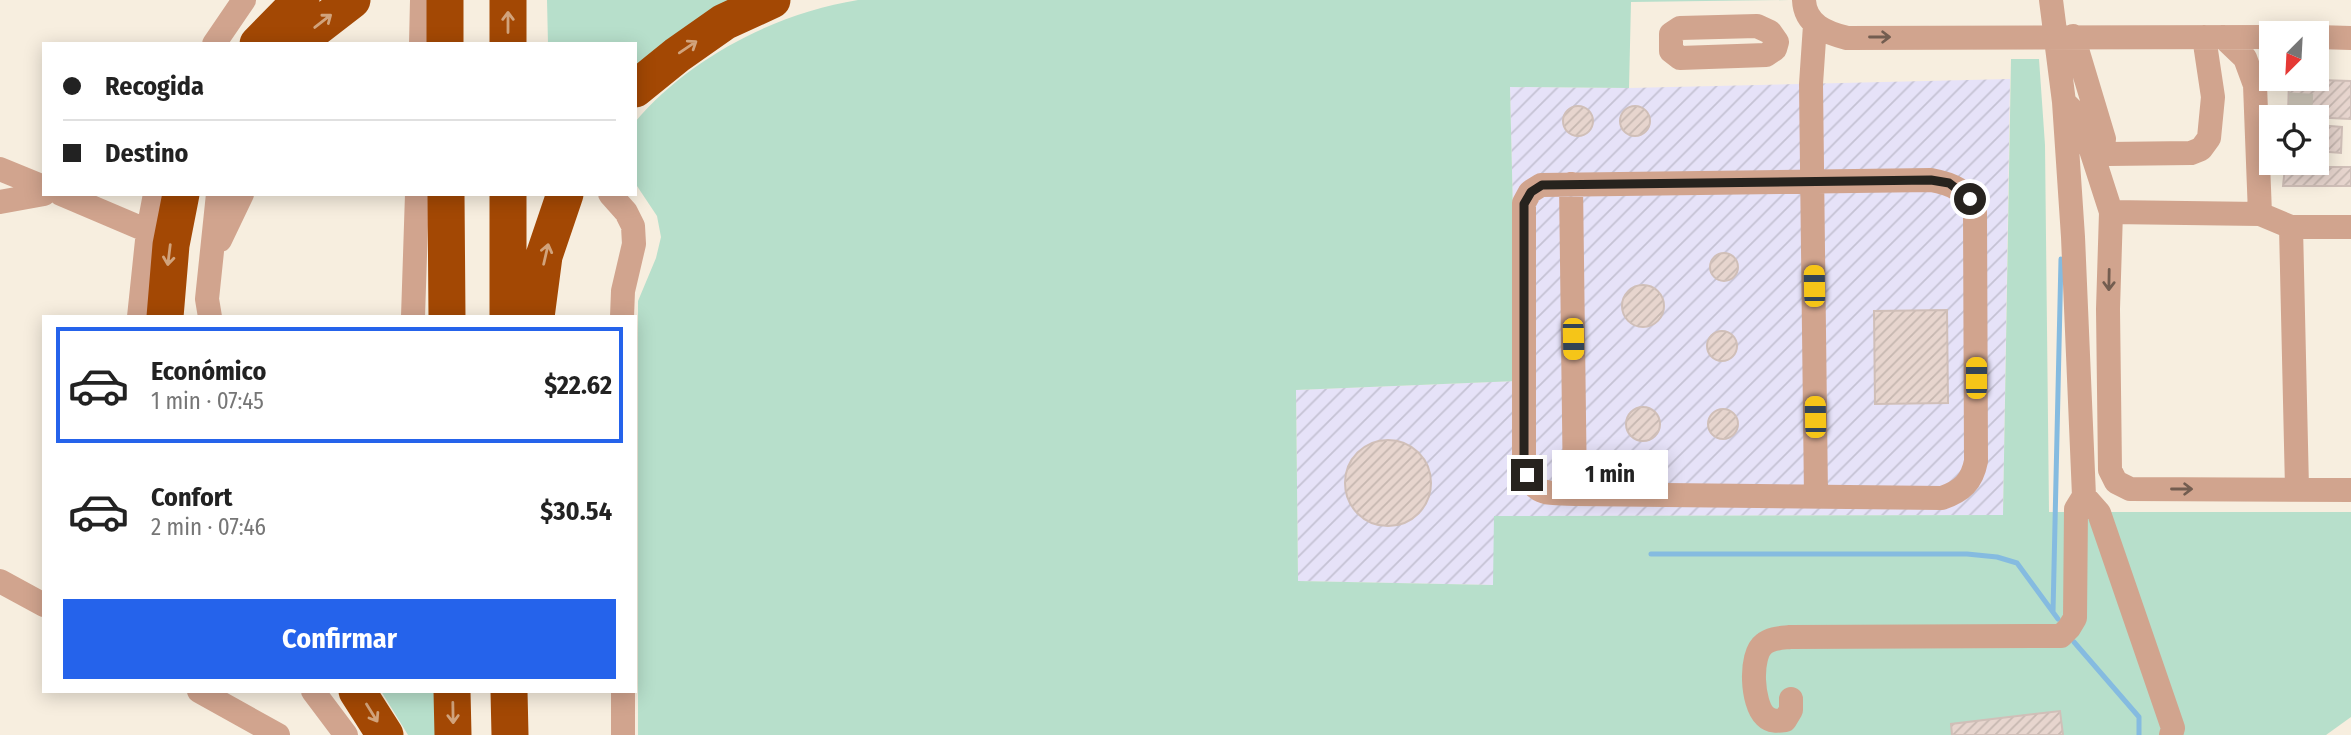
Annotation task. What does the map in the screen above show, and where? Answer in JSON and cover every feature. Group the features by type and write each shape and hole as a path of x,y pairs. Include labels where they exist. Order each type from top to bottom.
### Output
{"highway":[{"path":"260,42 300,0"},
{"path":"298,42 352,0"},
{"path":"445,0 445,42"},
{"path":"508,0 508,42"},
{"path":"637,87 724,22 772,0"},
{"path":"165,315 171,245 181,196"},
{"path":"191,315 194,263 204,196"},
{"path":"508,196 508,315"},
{"path":"536,315 544,257 564,196"},
{"path":"432,315 436,199"},
{"path":"436,199 447,315"},
{"path":"359,693 385,735"},
{"path":"452,693 453,735"},
{"path":"509,693 510,735"}],"street":[{"path":"215,42 244,0"},
{"path":"421,42 422,0"},
{"path":"1804,0 1814,36 1812,181 1816,496"},
{"path":"2051,0 2108,154 2115,187 2110,206"},
{"path":"1777,42 1832,34 1847,38 2259,37"},
{"path":"1791,699 1791,710 1785,720 1775,722 1765,717 1756,694 1753,663 1759,649 1770,640 1790,637 2068,627 2076,509 2084,496 2064,102 2065,36"},
{"path":"2108,154 2192,153 2201,149 2209,138 2213,97 2213,37"},
{"path":"2213,37 2245,58 2255,85 2258,101 2260,214"},
{"path":"2329,37 2351,38"},
{"path":"2064,102 2081,119 2110,206 2108,341 2112,477 2130,489 2351,490"},
{"path":"0,169 42,186"},
{"path":"1931,180 1949,183 1961,190 1970,199 1975,211 1976,461 1970,480 1963,488 1942,498 1575,495 1544,493 1531,485 1524,462 1524,204 1531,192 1542,185 1571,184 1931,180"},
{"path":"1571,184 1575,495"},
{"path":"0,202 42,194"},
{"path":"66,196 148,231"},
{"path":"139,315 155,196"},
{"path":"210,315 208,299 218,196"},
{"path":"211,260 241,196"},
{"path":"613,198 626,212 633,226 634,244 623,291 622,315"},
{"path":"414,315 436,199"},
{"path":"2110,206 2260,214 2291,227 2351,227"},
{"path":"2291,227 2297,488"},
{"path":"2084,496 2099,513 2173,733"},
{"path":"0,581 42,604"},
{"path":"203,693 278,735"},
{"path":"314,693 346,735"},
{"path":"623,693 623,735"}],"shaded area":[{"path":"2010,79 2003,515 1495,516 1494,585 1298,581 1296,390 1517,381 1510,87 1629,88"}],"green space":[{"path":"547,0 744,0 637,72 637,42 548,42"},
{"path":"858,0 1789,0 1631,2 1629,88 1510,87 1517,381 1296,390 1298,581 1493,585 1494,516 2003,515 2011,59 2039,59 2045,145 2049,512 2351,512 2351,717 2326,735 638,735 638,301 656,258 661,237 657,216 637,186 637,120 681,78 736,42 766,27 827,6"},
{"path":"382,693 437,693 438,735 408,735"}],"building":[{"path":"2329,80 2351,81 2351,119 2329,118 2329,105 2288,105 2289,91 2329,91"},
{"path":"1578,106 1588,111 1593,121 1588,131 1578,136 1568,131 1563,121 1568,111"},
{"path":"1635,106 1641,107 1649,115 1649,127 1641,135 1635,136 1629,135 1621,127 1620,121 1621,115 1629,107"},
{"path":"2329,126 2342,127 2341,153 2329,152"},
{"path":"2329,167 2351,167 2351,186 2283,186 2284,175 2329,175"},
{"path":"1724,253 1734,257 1738,267 1734,277 1724,281 1714,277 1710,267 1714,257"},
{"path":"1643,285 1658,291 1664,306 1658,321 1643,327 1628,321 1622,306 1628,291"},
{"path":"1947,310 1948,403 1875,404 1874,311"},
{"path":"1722,331 1733,335 1737,346 1733,357 1722,361 1711,357 1707,346 1711,335"},
{"path":"1643,407 1655,412 1660,424 1655,436 1643,441 1631,436 1626,424 1631,412"},
{"path":"1723,409 1733,414 1738,424 1733,434 1723,439 1713,434 1708,424 1713,414"},
{"path":"1388,440 1412,447 1424,459 1431,483 1424,507 1412,519 1388,526 1364,519 1352,507 1345,483 1352,459 1364,447"},
{"path":"2060,711 2063,735 1952,735 1951,724"}],"waterway":[{"path":"2053,612 2061,259"},
{"path":"1651,554 1967,554 1997,557 2017,563 2058,619"},
{"path":"2074,642 2139,717 2139,735"}],"tunnel":[{"path":"2301,91 2301,105"}],"route":[{"path":"1527,475 1524,462 1524,204 1534,188 1542,185 1931,180 1949,183 1970,199"}]}
